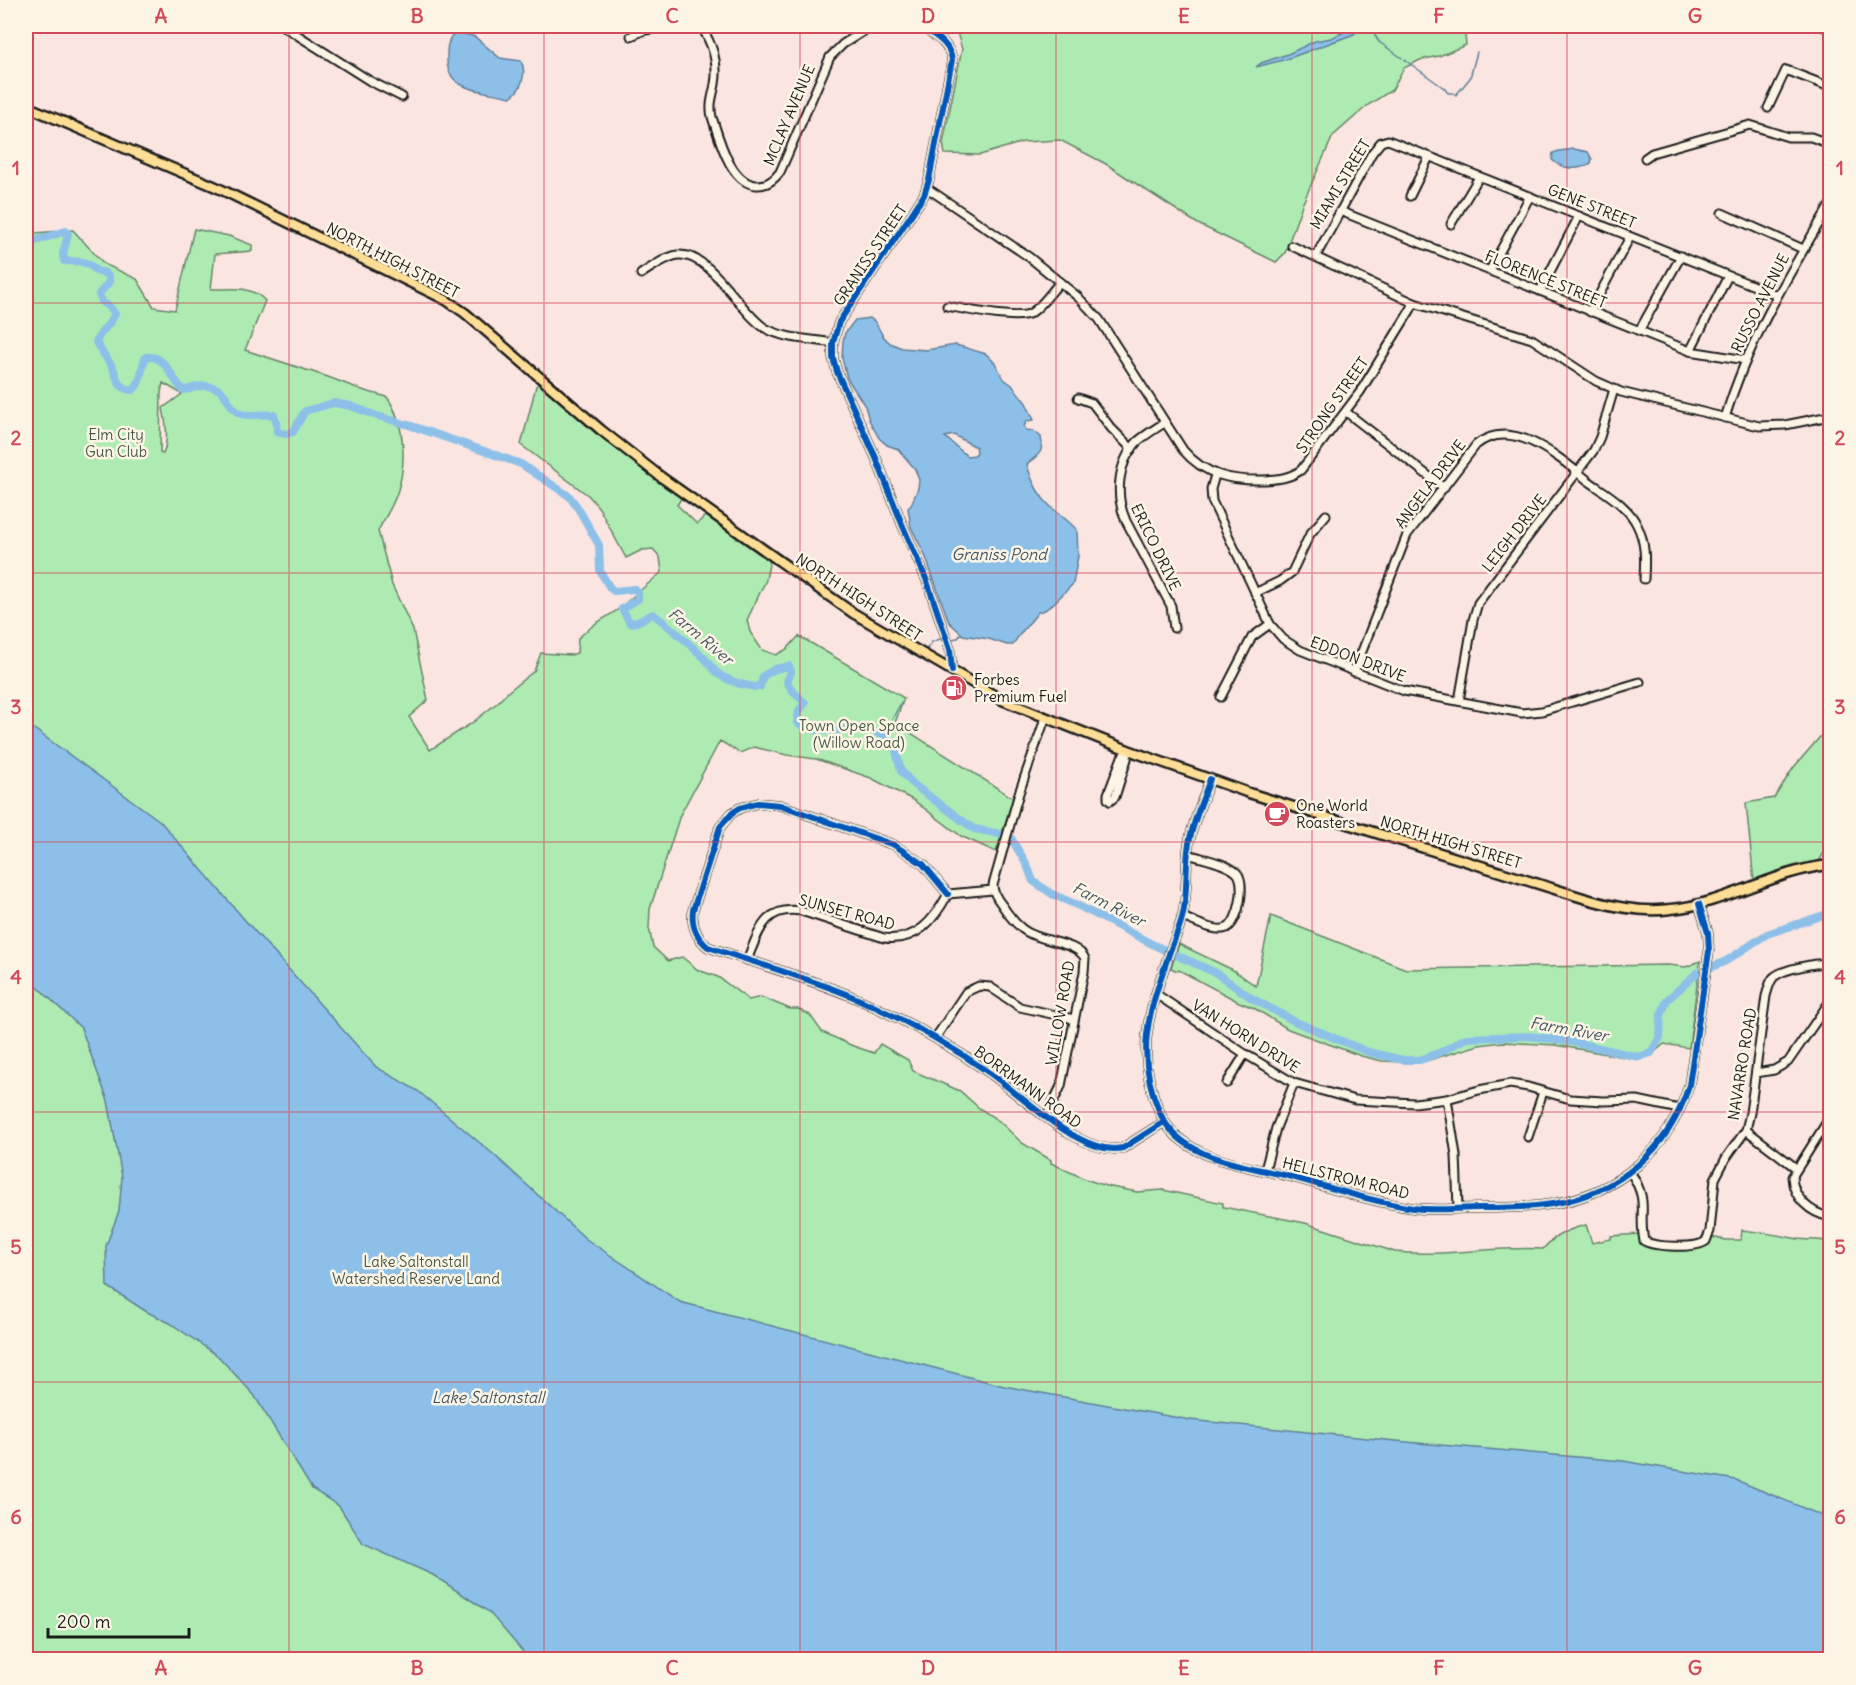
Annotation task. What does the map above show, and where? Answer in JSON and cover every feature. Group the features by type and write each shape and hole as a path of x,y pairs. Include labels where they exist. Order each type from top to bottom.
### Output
{"main road":[{"name":"NORTH HIGH STREET","path":"26,106 216,186 446,300 465,313 642,463 853,613 1002,700 1045,719 1210,779 1334,820 1627,909 1673,909 1699,904 1792,872 1830,865"}],"street":[{"path":"283,26 370,81 402,97"},
{"path":"631,36 645,30 674,26"},
{"name":"MCLAY AVENUE","path":"701,26 711,43 716,60 716,78 710,107 711,117 736,174 745,182 758,185 770,182 780,172 830,57 843,44 872,26"},
{"name":"GRANISS STREET","path":"832,343 839,322 927,188 952,54 944,42 921,26"},
{"path":"1822,26 1830,28"},
{"path":"1768,108 1782,73 1786,70 1830,87"},
{"path":"1645,158 1652,153 1750,124 1788,137 1811,137 1830,144"},
{"name":"MIAMI STREET","path":"1316,256 1377,145 1385,140 1396,142"},
{"name":"GENE STREET","path":"1396,142 1777,295"},
{"path":"1410,196 1429,157"},
{"path":"1451,224 1479,177"},
{"name":"STRONG STREET","path":"927,188 1015,247 1086,304 1095,313 1187,456 1215,475 1231,479 1277,479 1291,476 1307,464 1346,412 1414,303"},
{"path":"1490,270 1530,196"},
{"name":"RUSSO AVENUE","path":"1725,418 1746,360 1777,295 1830,205"},
{"name":"FLORENCE STREET","path":"1340,212 1690,351 1746,360"},
{"path":"1722,213 1803,249"},
{"path":"1540,291 1579,216"},
{"path":"1590,312 1630,237"},
{"path":"1292,246 1414,303 1532,339 1596,381 1614,389 1767,427 1796,424 1830,416"},
{"path":"641,274 670,257 679,255 695,258 708,268 765,328 832,343 833,358 839,379 876,458 931,592 952,658 952,671"},
{"path":"1639,331 1681,256"},
{"path":"1690,351 1728,276"},
{"path":"947,306 1012,316 1024,315 1035,310 1060,282"},
{"name":"LEIGH DRIVE","path":"1460,701 1473,620 1478,603 1598,444 1614,389"},
{"path":"1078,398 1092,403 1111,428 1132,448"},
{"path":"1346,412 1444,488"},
{"name":"ERICO DRIVE","path":"1164,423 1144,436 1132,448 1120,475 1119,493 1121,508 1171,606 1174,628"},
{"name":"ANGELA DRIVE","path":"1354,672 1407,535 1476,445 1486,438 1498,435 1515,437 1542,446 1626,509 1634,519 1645,548 1644,579"},
{"name":"EDDON DRIVE","path":"1215,475 1211,489 1212,501 1270,624 1283,639 1300,650 1404,691 1522,713 1534,713 1640,682"},
{"path":"1255,593 1280,581 1292,572 1310,534 1326,515"},
{"path":"1221,697 1252,637 1270,624"},
{"path":"948,894 993,890 993,879 1008,826 1045,719"},
{"path":"1128,750 1115,797 1110,801 1108,794 1122,757 1128,750"},
{"name":"HELLSTROM ROAD","path":"1210,779 1191,834 1182,917 1156,994 1146,1032 1147,1068 1154,1098 1164,1122 1177,1137 1194,1150 1222,1160 1400,1205 1427,1209 1553,1204 1589,1194 1631,1173 1671,1125 1689,1085 1708,958 1708,933 1699,904"},
{"name":"BORRMANN ROAD","path":"948,894 923,864 894,845 780,805 765,802 749,805 732,813 720,827 692,915 697,935 708,947 850,996 936,1037 1076,1137 1111,1149 1123,1148 1164,1122"},
{"path":"1182,917 1216,928 1227,928 1237,914 1242,889 1240,877 1235,871 1188,854"},
{"name":"WILLOW ROAD","path":"993,890 1011,918 1026,932 1047,941 1077,949 1083,955 1085,963 1061,1086 1046,1117"},
{"name":"SUNSET ROAD","path":"747,960 762,925 779,912 801,911 884,938 898,939 918,933 926,926 948,894"},
{"name":"NAVARRO ROAD","path":"1631,1173 1639,1186 1643,1199 1644,1241 1654,1245 1689,1246 1700,1245 1706,1241 1710,1231 1714,1179 1746,1130 1766,996 1771,981 1781,973 1822,963 1830,964"},
{"path":"936,1037 966,992 979,986 990,987 1020,1007 1074,1019"},
{"name":"VAN HORN DRIVE","path":"1156,994 1245,1054 1294,1083 1355,1100 1415,1103 1447,1099 1510,1084 1528,1086 1543,1092 1586,1101 1637,1100 1679,1109"},
{"path":"1756,1073 1774,1070 1788,1062 1830,1001"},
{"path":"1227,1083 1245,1054"},
{"path":"1265,1170 1276,1128 1294,1083"},
{"path":"1528,1137 1543,1092"},
{"path":"1447,1099 1456,1155 1458,1208"},
{"path":"1830,1117 1791,1177 1792,1187 1806,1206 1830,1217"},
{"path":"1746,1130 1796,1168"}],"green space":[{"path":"955,26 1464,26 1466,45 1439,56 1420,60 1404,68 1392,90 1368,105 1333,136 1302,205 1285,253 1276,262 1198,224 1106,164 1060,140 1023,142 980,155 945,154 943,143 962,49"},
{"name":"Lake Saltonstall Watershed Reserve Land","path":"194,229 229,236 252,245 252,251 215,254 211,289 247,290 265,301 245,350 387,397 393,407 401,431 402,469 395,498 378,531 392,585 413,630 428,700 409,717 430,750 472,723 534,671 541,653 571,655 577,653 578,638 616,611 662,572 660,557 653,549 642,550 626,558 599,508 589,496 521,445 536,386 540,383 610,443 682,497 677,505 697,524 706,515 770,559 766,580 747,620 750,632 762,650 776,655 787,649 799,636 904,698 895,723 1013,798 996,852 961,836 913,800 871,778 816,759 754,747 740,753 720,741 680,815 650,909 649,928 653,947 668,961 682,957 698,970 718,977 749,1000 761,997 790,1009 798,1009 810,1015 822,1032 853,1046 874,1053 880,1044 908,1060 913,1071 960,1091 979,1108 999,1121 1022,1143 1051,1160 1051,1163 1106,1186 1137,1192 1163,1190 1223,1203 1223,1207 1305,1223 1395,1252 1543,1249 1563,1233 1586,1225 1592,1243 1611,1239 1611,1236 1640,1234 1643,1245 1655,1248 1701,1248 1706,1246 1712,1237 1741,1240 1742,1230 1830,1243 1830,1659 26,1659 26,236 35,233 73,230 104,264 137,279 154,307 175,310","holes":["163,383 182,394 163,408 166,437 163,454 160,453"]},
{"path":"1826,730 1830,735 1830,842 1818,863 1754,882 1746,803 1774,798 1794,767"},
{"path":"1271,916 1406,969 1668,965 1686,967 1700,961 1689,1048 1664,1044 1650,1056 1635,1059 1555,1045 1503,1042 1479,1045 1426,1061 1382,1061 1361,1056 1288,1029 1254,1008 1171,968 1179,944 1233,970 1256,986"}],"water":[{"path":"1353,28 1357,30 1354,34 1287,59 1256,67 1315,41 1331,38"},
{"path":"462,33 475,37 500,58 521,61 524,70 522,81 514,94 510,97 479,91 460,84 453,78 448,69 449,40 452,35"},
{"path":"1574,149 1588,152 1592,159 1591,163 1571,168 1561,166 1552,160 1553,153"},
{"name":"Graniss Pond","path":"870,318 890,343 902,348 926,350 956,345 986,354 995,363 1004,379 1012,385 1026,403 1034,420 1027,421 1024,426 1026,430 1033,431 1041,437 1042,442 1040,453 1027,464 1029,470 1043,498 1077,530 1078,556 1073,584 1054,603 1038,612 1013,645 963,635 949,622 925,555 911,527 908,508 918,488 919,480 915,469 898,449 887,445 879,438 869,420 865,406 847,378 842,358 843,341 845,333 855,320","holes":["954,435 976,447 975,455 967,456 945,437"]},
{"name":"Lake Saltonstall","path":"26,723 160,821 376,1067 418,1091 492,1153 586,1239 680,1302 1004,1386 1190,1420 1623,1461 1736,1480 1830,1519 1830,1652 1779,1660 529,1659 489,1612 433,1575 363,1544 339,1506 312,1489 254,1395 218,1356 170,1323 147,1312 107,1286 106,1246 119,1211 122,1177 108,1101 81,1028 26,976"}],"waterway":[{"path":"1374,34 1379,42 1402,58"},
{"path":"1405,60 1448,93 1456,95 1470,78 1477,52"},
{"name":"Farm River","path":"26,244 66,231 68,234 63,254 64,261 85,263 109,277 109,282 99,294 102,302 115,314 96,342 123,387 133,390 138,383 146,357 153,357 159,359 168,368 183,390 203,386 214,387 224,394 236,412 249,415 274,415 277,432 286,434 293,432 305,411 334,403 351,406 521,464 569,496 578,508 599,545 600,571 610,588 614,591 635,589 638,592 638,599 622,609 630,623 653,614 702,656 716,672 743,685 760,687 763,676 775,669 789,666 791,672 787,682 805,703 799,711 797,722 814,730 868,730 879,733 894,743 901,771 914,785 974,829 1011,838 1027,865 1033,881 1052,894 1216,973 1253,999 1296,1022 1368,1052 1403,1060 1420,1060 1441,1052 1466,1038 1529,1036 1573,1042 1639,1057 1651,1053 1660,1037 1661,1015 1667,1000 1697,973 1726,961 1767,934 1830,915"},
{"path":"951,639 958,638 961,634"},
{"path":"926,650 932,642 940,639"},
{"path":"889,725 901,703"},
{"name":"Farm River","path":"884,736 886,732"}],"cycle path":[{"path":"921,26 945,44 952,60 929,180 924,195 839,322 833,343 833,358 927,581 950,649 952,671"},
{"path":"1210,779 1189,843 1183,914 1156,992 1147,1031 1147,1070 1160,1113 1170,1129 1183,1142 1199,1151 1236,1164 1367,1198 1413,1208 1430,1209 1516,1208 1552,1204 1599,1190 1620,1179 1638,1165 1669,1129 1689,1085 1709,951 1708,933 1699,904"},
{"path":"948,894 923,864 894,845 780,805 758,803 732,813 720,827 693,910 693,921 697,935 708,947 834,989 923,1031 991,1074 1054,1123 1090,1143 1107,1148 1123,1148 1164,1122"}],"place":[{"name":"Forbes Premium Fuel","path":"954,688"},
{"name":"One World Roasters","path":"1277,814"}],"park label":[{"name":"Elm City Gun Club","path":"116,442"},
{"name":"Town Open Space (Willow Road)","path":"859,734"}]}
